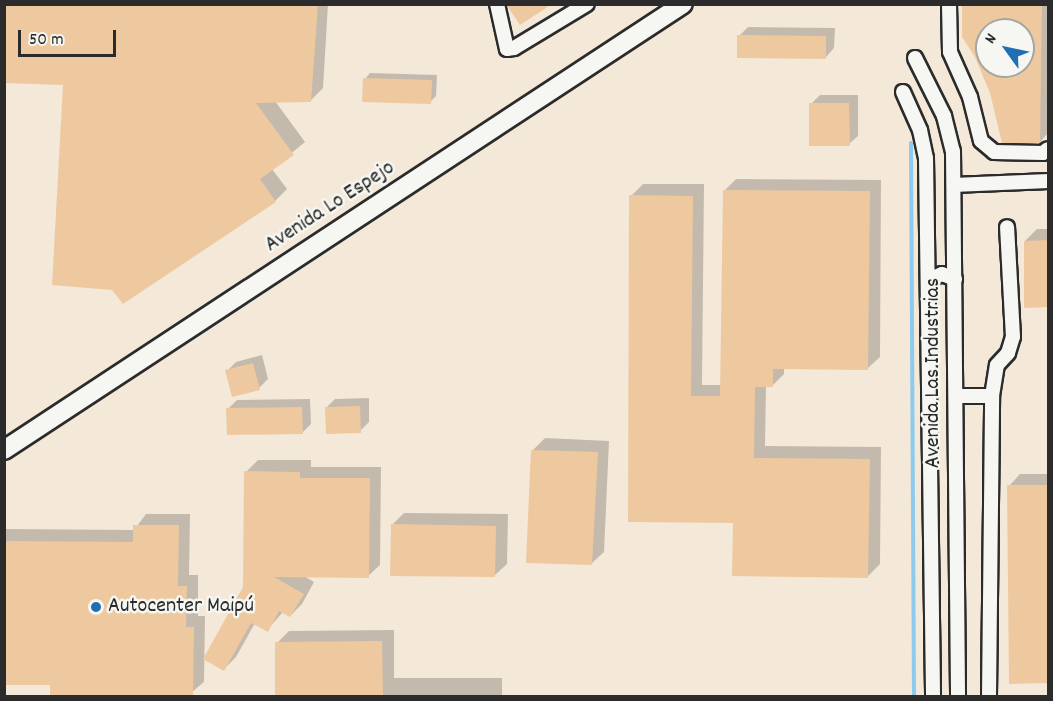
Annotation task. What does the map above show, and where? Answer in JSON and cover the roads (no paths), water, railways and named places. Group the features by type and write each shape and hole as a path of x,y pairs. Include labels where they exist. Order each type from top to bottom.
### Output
{"main road":[{"name":"Avenida Lo Espejo","path":"4,450 683,4"}],"street":[{"path":"496,4 507,49 514,48 587,4"},
{"path":"949,4 950,52 970,98 981,141 994,152 1043,153 1048,149"},
{"name":"Avenida Las Industrias","path":"915,58 939,106 950,137 954,185 958,696"},
{"name":"Avenida Las Industrias","path":"903,92 916,117 926,158 933,696"},
{"path":"916,117 926,107 939,106"},
{"path":"954,185 1048,181"},
{"path":"989,696 992,396 997,365 1008,353 1013,337 1007,227"},
{"path":"928,280 942,274 955,279"},
{"path":"956,396 992,396"}],"waterway":[{"path":"911,143 914,696"}],"place":[{"name":"Autocenter Maipú","path":"96,607"}]}
